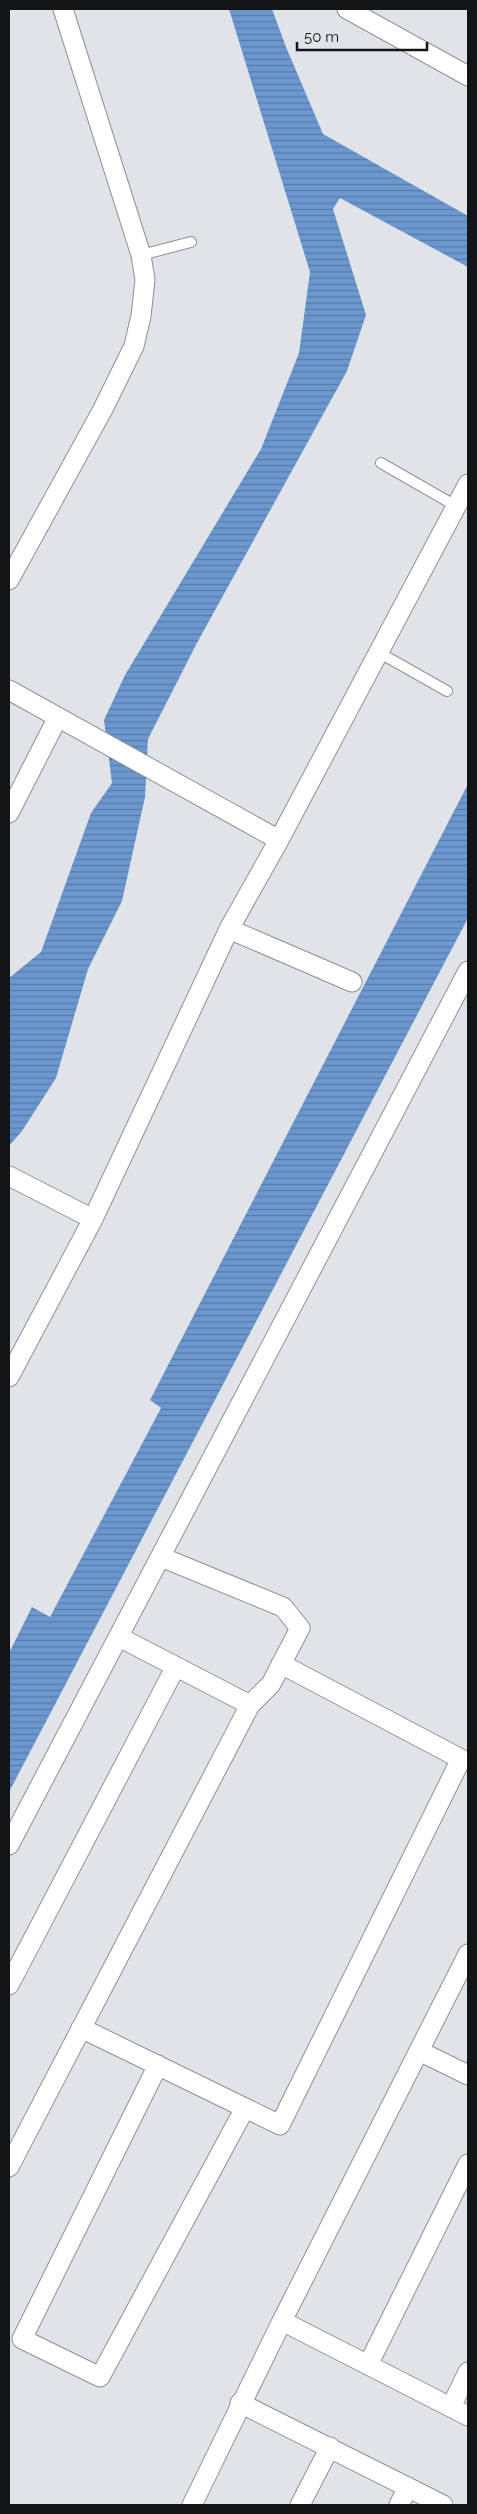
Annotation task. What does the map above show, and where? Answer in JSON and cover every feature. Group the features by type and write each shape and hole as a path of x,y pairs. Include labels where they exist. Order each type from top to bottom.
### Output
{"street":[{"path":"9,580 103,409 134,346 141,316 144,280 141,255 63,9"},
{"path":"347,9 468,76"},
{"path":"9,1377 93,1219 229,929 279,840 468,484"},
{"path":"9,690 157,770 279,840"},
{"path":"9,813 58,717"},
{"path":"229,929 352,982"},
{"path":"9,1845 468,971"},
{"path":"9,1176 93,1219"},
{"path":"9,2167 250,1705 271,1684 300,1628 283,1607 161,1557"},
{"path":"119,1637 175,1668 250,1705"},
{"path":"81,2028 280,2125 461,1759 281,1664"},
{"path":"9,1985 175,1668"},
{"path":"192,2505 240,2403 468,1954"},
{"path":"419,2050 468,2075"},
{"path":"158,2065 22,2339 100,2377 245,2108"},
{"path":"368,2364 468,2164"},
{"path":"282,2321 468,2416"},
{"path":"450,2407 468,2372"},
{"path":"240,2403 443,2505"},
{"path":"300,2505 330,2447"},
{"path":"399,2505 408,2487"}],"lane":[{"path":"141,255 191,242"},
{"path":"381,463 456,506"},
{"path":"378,652 447,691"}],"water":[{"path":"229,9 272,9 323,134 468,216 468,267 340,198 333,209 366,315 347,371 198,641 148,739 145,797 122,901 88,969 56,1078 22,1131 9,1146 9,978 41,952 91,813 112,783 104,720 125,675 261,449 299,353 310,272"},
{"path":"468,784 468,918 9,1792 9,1653 32,1607 50,1617 161,1408 150,1400"}]}
